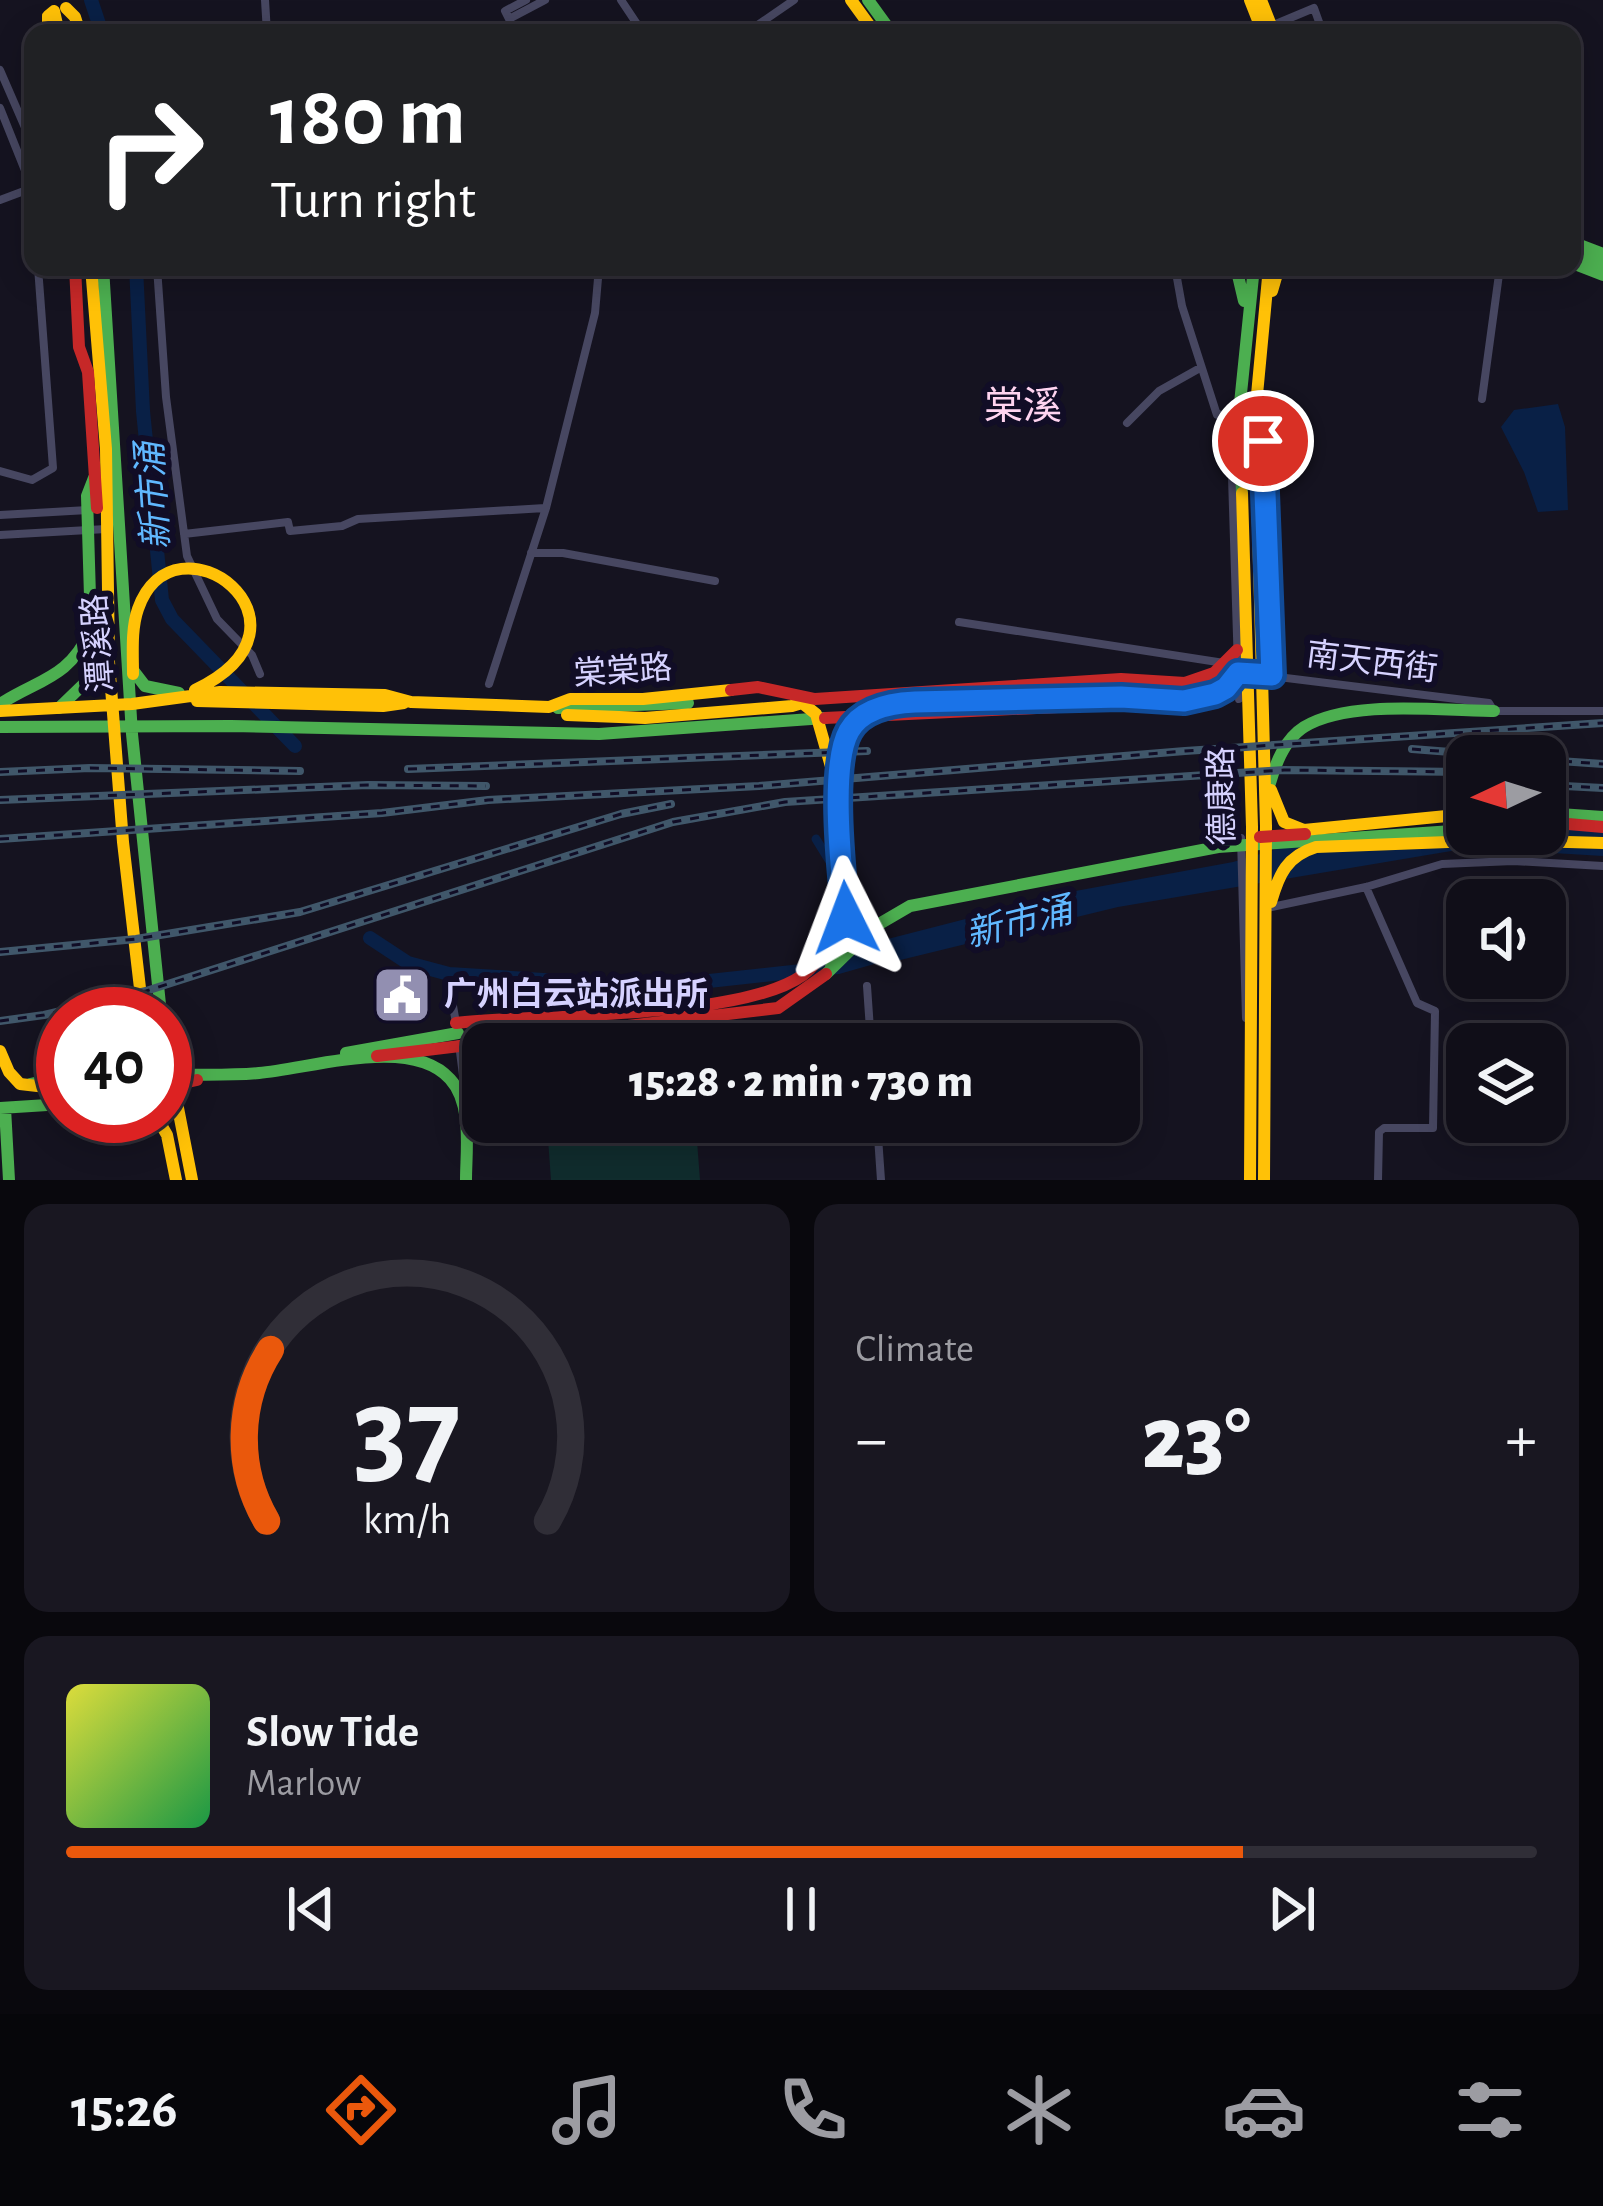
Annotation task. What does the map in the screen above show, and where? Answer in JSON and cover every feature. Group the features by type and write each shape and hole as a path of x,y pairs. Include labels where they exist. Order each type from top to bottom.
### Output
{"main road":[{"path":"76,276 80,347 99,446 106,724"},
{"name":"潭溪路","path":"92,276 109,662 140,987"},
{"path":"108,276 126,474 122,529 134,725"},
{"name":"潭溪路","path":"108,276 131,698 158,987"},
{"path":"1238,276 1246,326"},
{"name":"德康路","path":"1253,276 1240,413 1240,598 1260,992 1264,1180"},
{"name":"德康路","path":"1250,1180 1252,1061 1267,921 1256,411 1268,276"},
{"path":"1262,326 1276,276"},
{"path":"99,446 114,444 123,434"},
{"path":"0,711 65,672 84,649 91,630 92,600 88,496 99,446"},
{"path":"131,698 138,607 150,589 184,569 215,573 238,589 245,601 252,626 243,657 223,679 152,698"},
{"path":"906,693 962,694 1196,676 1226,657 1240,630 1240,598"},
{"path":"58,708 87,687 102,642"},
{"name":"棠棠路","path":"0,727 231,725 598,734 1184,701 1226,688 1237,650"},
{"path":"129,655 134,675 145,687 198,695"},
{"name":"棠棠路","path":"0,711 104,706 131,698 220,692 385,695 411,702 549,707 570,699 643,699 758,687 815,699 1121,679 1180,684 1230,668"},
{"path":"549,707 672,705 777,692 800,699 816,714 838,791 846,918 829,974"},
{"path":"868,696 878,706 868,717"},
{"path":"838,791 850,730 875,710 915,702 1121,697 1184,701"},
{"path":"0,711 32,703 152,698 376,706 411,702"},
{"path":"549,707 569,716 645,718 792,706 815,699"},
{"path":"1270,783 1288,742 1299,730 1326,717 1494,711"},
{"path":"1264,748 1284,822 1304,830 1446,823"},
{"path":"1566,814 1603,817"},
{"path":"192,1074 264,1072 757,1012 800,998 873,925 895,911 1241,846 1446,824"},
{"path":"1566,827 1603,830"},
{"path":"1267,921 1284,864 1299,850 1480,840 1603,843"},
{"path":"192,1082 457,1028 478,1019 682,1005 770,992 805,974 820,954 844,895"},
{"path":"0,1051 20,1084 36,1086"},
{"path":"377,1056 411,1061 447,1075 459,1092 468,1180"},
{"path":"28,1085 36,1083"},
{"path":"9,1180 2,1108 36,1106"},
{"path":"165,1143 174,1180"},
{"path":"185,1143 192,1180"}],"street":[{"path":"526,0 505,11 509,19 545,0"},
{"path":"759,24 794,0"},
{"path":"1283,24 1314,8 1320,24"},
{"path":"0,70 4,92 24,129"},
{"path":"0,108 24,168"},
{"path":"0,471 32,480 52,468 39,276"},
{"path":"158,276 164,374 187,556 217,620 252,655 260,674"},
{"path":"489,684 546,508 596,313 598,276"},
{"path":"1176,276 1217,415 1240,413 1232,476 1240,598 1237,650"},
{"path":"1482,400 1499,276"},
{"path":"1127,423 1159,391 1200,368"},
{"path":"1256,411 1265,461 1272,675"},
{"path":"0,515 122,508"},
{"path":"184,534 288,522 290,531 342,526 358,519 546,508"},
{"path":"0,535 122,529"},
{"path":"531,553 563,554 715,581"},
{"path":"1240,598 1270,590"},
{"name":"南天西街","path":"959,622 1272,675 1489,703 1494,711 1603,711"},
{"path":"1230,668 1239,699"},
{"path":"1241,846 1244,994 1252,1061"},
{"path":"1242,913 1366,887 1442,864 1513,861 1603,866"},
{"path":"1366,887 1417,1003 1435,1011 1433,1128 1384,1128 1379,1132 1378,1180"},
{"path":"867,986 870,1023"},
{"path":"453,1006 466,1096 468,1180"},
{"path":"878,1143 881,1180"}],"green space":[{"path":"548,1143 697,1143 700,1180 551,1180"}],"water":[{"path":"1558,404 1565,427 1568,510 1538,512 1501,427 1514,410"},
{"path":"1603,826 1603,856 1566,854 1566,827"},
{"path":"1446,836 1446,852 1118,907 884,964 880,941 1070,892 1233,862 1280,848"}],"waterway":[{"name":"新市涌","path":"91,0 99,24"},
{"name":"新市涌","path":"136,276 143,411 162,600 172,619 295,746"},
{"path":"816,839 861,912 877,956"},
{"name":"新市涌","path":"370,938 408,963 449,974 654,987 838,967 898,950"}],"railway":[{"path":"0,839 382,813 488,800 759,786 1603,723"},
{"path":"1412,749 1446,752"},
{"path":"408,769 867,751"},
{"path":"1566,761 1603,764"},
{"path":"0,772 90,768 300,771"},
{"path":"0,1021 146,991 673,822 785,802 1284,770 1446,772"},
{"path":"0,800 368,785 486,786"},
{"path":"1566,786 1603,788"},
{"path":"0,952 136,939 300,912 621,814 671,804"}],"traffic: fast":[{"path":"868,0 885,24"},
{"path":"1581,245 1603,254"},
{"path":"1581,256 1603,265"},
{"path":"1581,266 1603,275"},
{"path":"104,276 132,734 158,987"},
{"path":"1238,276 1244,301"},
{"path":"1242,493 1239,413 1253,276"},
{"path":"0,704 63,668 91,630 87,496 94,478"},
{"path":"59,708 88,680 102,642"},
{"path":"132,669 145,686 179,693"},
{"path":"831,967 846,918 838,791 847,738 860,720 895,703 1096,697"},
{"path":"558,708 688,703"},
{"path":"1270,783 1292,738 1323,718 1396,708 1494,711"},
{"path":"0,727 231,726 599,734 825,718"},
{"path":"1566,814 1603,817"},
{"path":"826,974 874,927 910,906 1218,847 1446,831"},
{"path":"346,1053 458,1033"},
{"path":"192,1075 259,1073 386,1057 433,1066 450,1079 462,1101 467,1128 466,1180"},
{"path":"30,1084 36,1083"},
{"path":"0,1108 36,1106"},
{"path":"5,1108 9,1180"}],"traffic: slow":[{"path":"851,0 868,24"},
{"path":"1250,0 1259,24"},
{"path":"1261,0 1270,24"},
{"path":"66,8 77,24"},
{"path":"54,11 57,24"},
{"path":"48,24 54,11"},
{"path":"92,276 106,449 109,662 140,987"},
{"path":"1264,1180 1266,826 1255,416 1268,276"},
{"path":"1272,291 1276,276"},
{"path":"1242,493 1252,827 1250,1180"},
{"path":"133,674 136,617 156,580 182,569 208,572 232,586 247,608 249,635 234,663 195,690"},
{"path":"0,711 132,704 220,692 385,695 411,702 549,707 570,699 643,699 731,690"},
{"path":"796,698 816,714 836,784"},
{"path":"197,701 404,703"},
{"path":"567,715 645,718 809,701"},
{"path":"1271,790 1284,822 1304,830 1446,816"},
{"path":"1271,902 1286,867 1316,847 1501,840 1603,843"},
{"path":"0,1051 20,1084 36,1086"},
{"path":"169,1143 176,1180"},
{"path":"185,1143 192,1180"}],"traffic: jam":[{"path":"75,276 79,347 88,372 97,508"},
{"path":"731,690 758,687 815,699 1121,679 1185,683 1214,673 1237,650"},
{"path":"825,718 1184,701 1215,693 1238,673"},
{"path":"1566,824 1603,827"},
{"path":"1260,837 1305,834"},
{"path":"456,1023 687,1007 773,990 803,975 817,960 841,902"},
{"path":"377,1056 778,1008 826,974"},
{"path":"192,1081 197,1080"}],"place":[{"name":"广州白云站派出所","path":"402,995"}],"district":[{"name":"棠溪","path":"1023,407"}],"route":[{"path":"846,918 838,791 850,730 869,713 895,703 915,702 1121,697 1184,701 1215,694 1238,673 1272,675 1263,441"}]}
